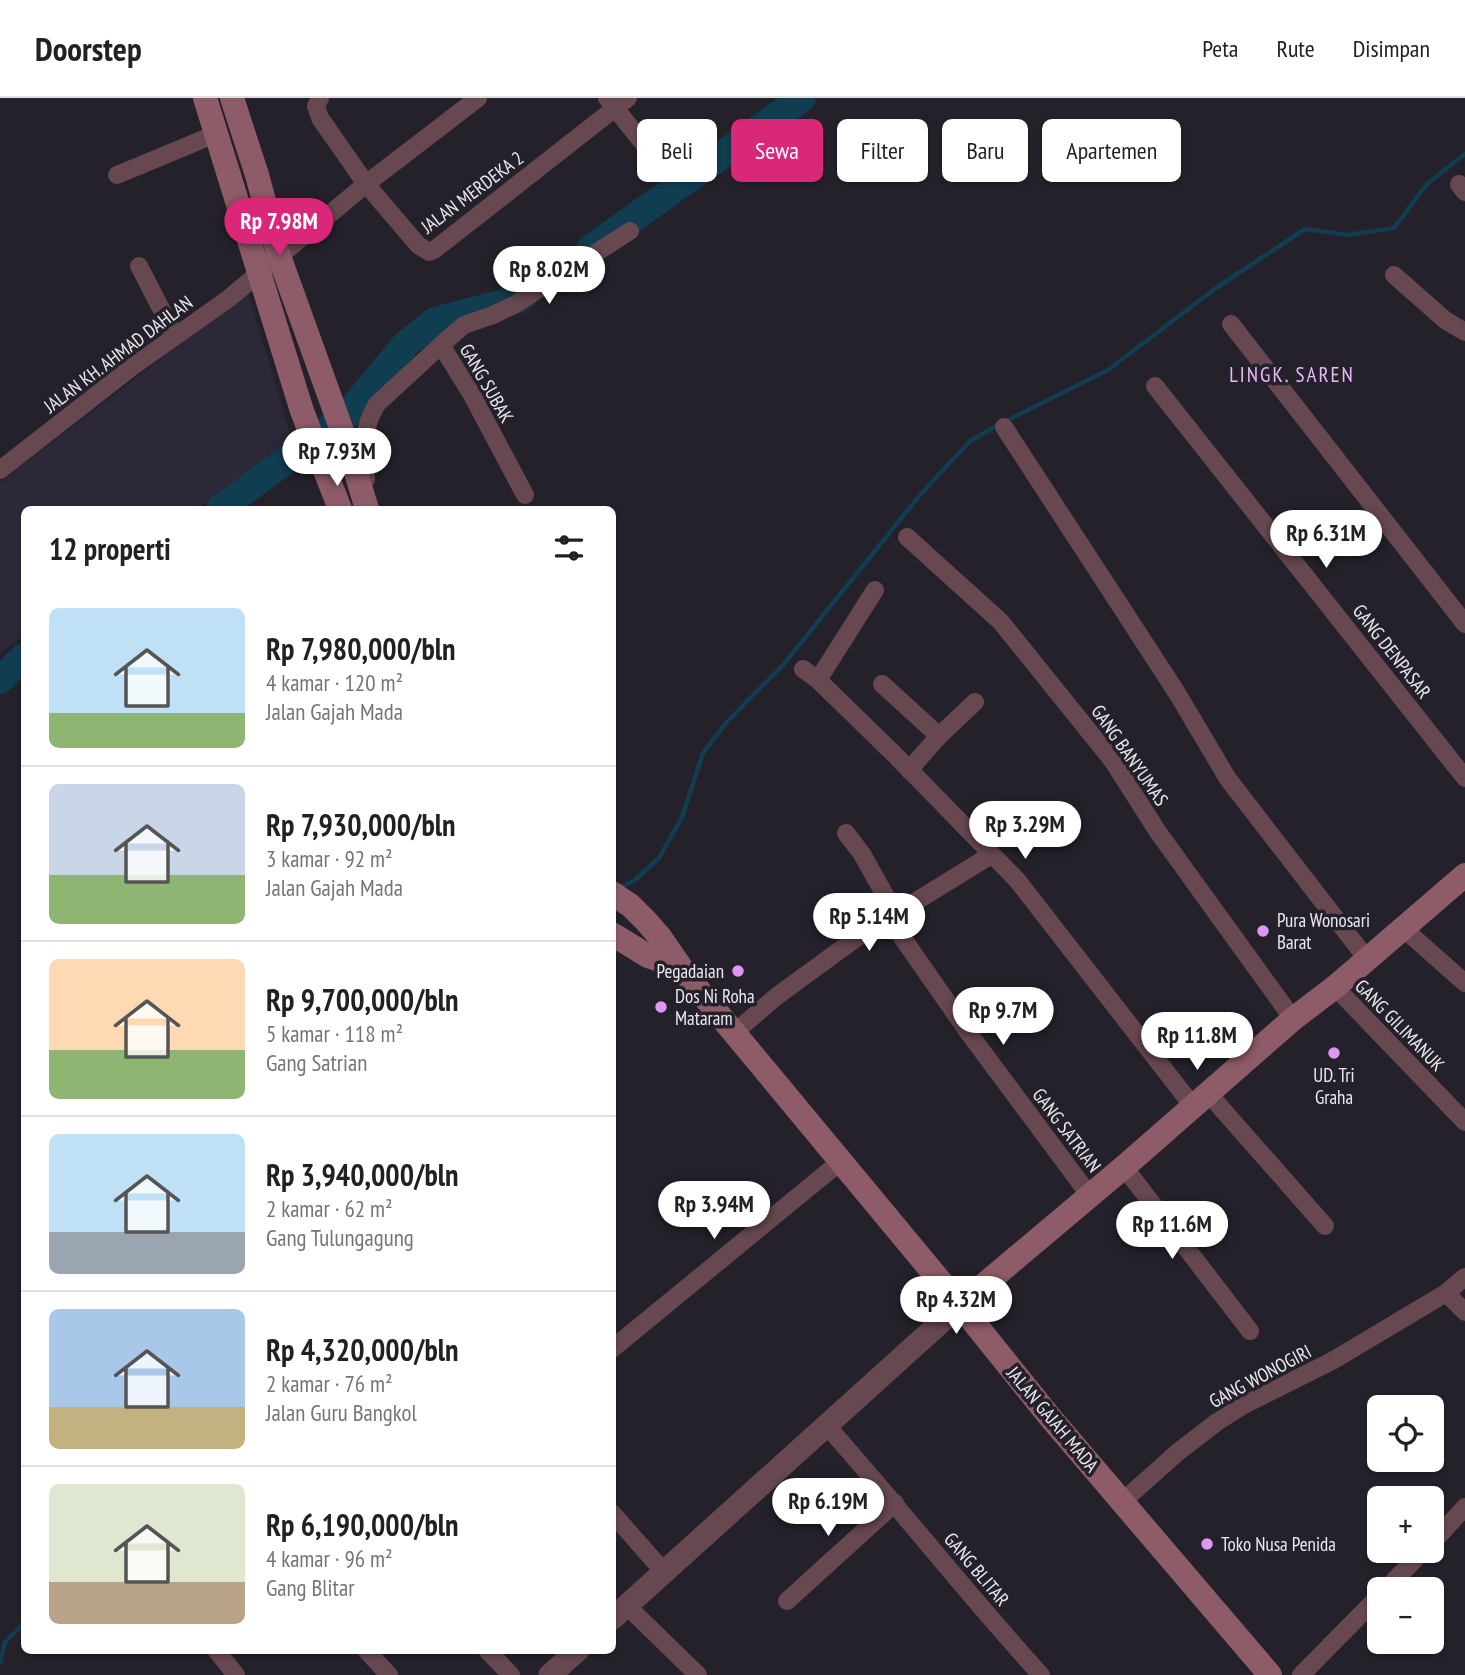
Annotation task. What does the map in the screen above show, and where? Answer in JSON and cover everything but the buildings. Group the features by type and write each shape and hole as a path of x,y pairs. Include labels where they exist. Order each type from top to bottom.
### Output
{"main road":[{"path":"205,98 310,432 339,506"},
{"path":"232,98 279,256 366,505"},
{"path":"960,1305 1465,875"},
{"name":"JALAN GAJAH MADA","path":"622,899 660,937 679,967 1049,1416 1270,1675"},
{"name":"JALAN GAJAH MADA","path":"616,936 648,956 679,967"}],"street":[{"path":"320,98 316,106 320,118 366,184"},
{"name":"JALAN KH. AHMAD DAHLAN","path":"0,470 175,336 228,299 366,184 478,98"},
{"name":"JALAN MERDEKA 2","path":"366,184 418,245 429,252 617,101 637,130"},
{"path":"117,175 218,133"},
{"path":"441,345 464,326 523,300 630,230"},
{"path":"139,265 175,336"},
{"path":"1394,275 1445,320 1465,332"},
{"path":"1231,324 1465,624"},
{"name":"GANG SUBAK","path":"366,505 367,478 363,440 370,417 385,394 441,345 472,395 525,495"},
{"name":"GANG DENPASAR","path":"1155,386 1465,778"},
{"path":"1004,427 1177,693 1228,779 1367,960"},
{"name":"GANG BANYUMAS","path":"907,537 1001,622 1112,760 1158,832 1293,1019"},
{"path":"818,680 875,590"},
{"path":"803,669 818,680 1017,880 1200,1099 1325,1226"},
{"path":"882,684 939,736"},
{"path":"909,770 939,736 975,702"},
{"name":"GANG SATRIAN","path":"846,833 862,854 891,915 968,1032 1090,1196"},
{"path":"734,1033 777,996 891,915 991,855"},
{"path":"1403,929 1465,983"},
{"name":"GANG GILIMANUK","path":"1335,987 1465,1122"},
{"path":"616,1346 840,1163"},
{"path":"1124,1167 1251,1331"},
{"name":"GANG WONOGIRI","path":"1122,1502 1178,1452 1217,1422 1244,1405 1332,1361 1446,1293 1465,1277"},
{"path":"1446,1293 1465,1312"},
{"path":"698,1675 620,1612 960,1305"},
{"name":"GANG BLITAR","path":"827,1426 1041,1675"},
{"path":"787,1601 895,1503"},
{"path":"1444,1530 1464,1509"},
{"path":"616,1518 664,1572"},
{"path":"1398,1577 1411,1563"},
{"path":"1301,1675 1367,1608"},
{"path":"219,1654 236,1675"},
{"path":"370,1654 389,1675"},
{"path":"491,1654 511,1675"},
{"path":"550,1675 574,1654"}],"shaded area":[{"path":"248,292 292,440 201,506 21,506 21,637 0,653 0,482"}],"waterway":[{"path":"590,249 802,98"},
{"path":"1006,421 1108,370 1216,288 1305,229 1348,235 1394,228 1427,184 1465,154"},
{"path":"224,506 346,416 406,344 435,321 518,299 525,294"},
{"path":"620,887 634,881 659,858 682,817 703,753 726,723 783,665 920,495 970,441 998,425"},
{"path":"0,680 21,660"},
{"path":"0,1663 5,1642 21,1626"}],"place":[{"name":"Pura Wonosari Barat","path":"1263,931"},
{"name":"Pegadaian","path":"738,971"},
{"name":"Dos Ni Roha Mataram","path":"661,1007"},
{"name":"UD. Tri Graha","path":"1334,1053"},
{"name":"Toko Nusa Penida","path":"1207,1544"}],"district":[{"name":"LINGK. SAREN","path":"1292,375"}]}
